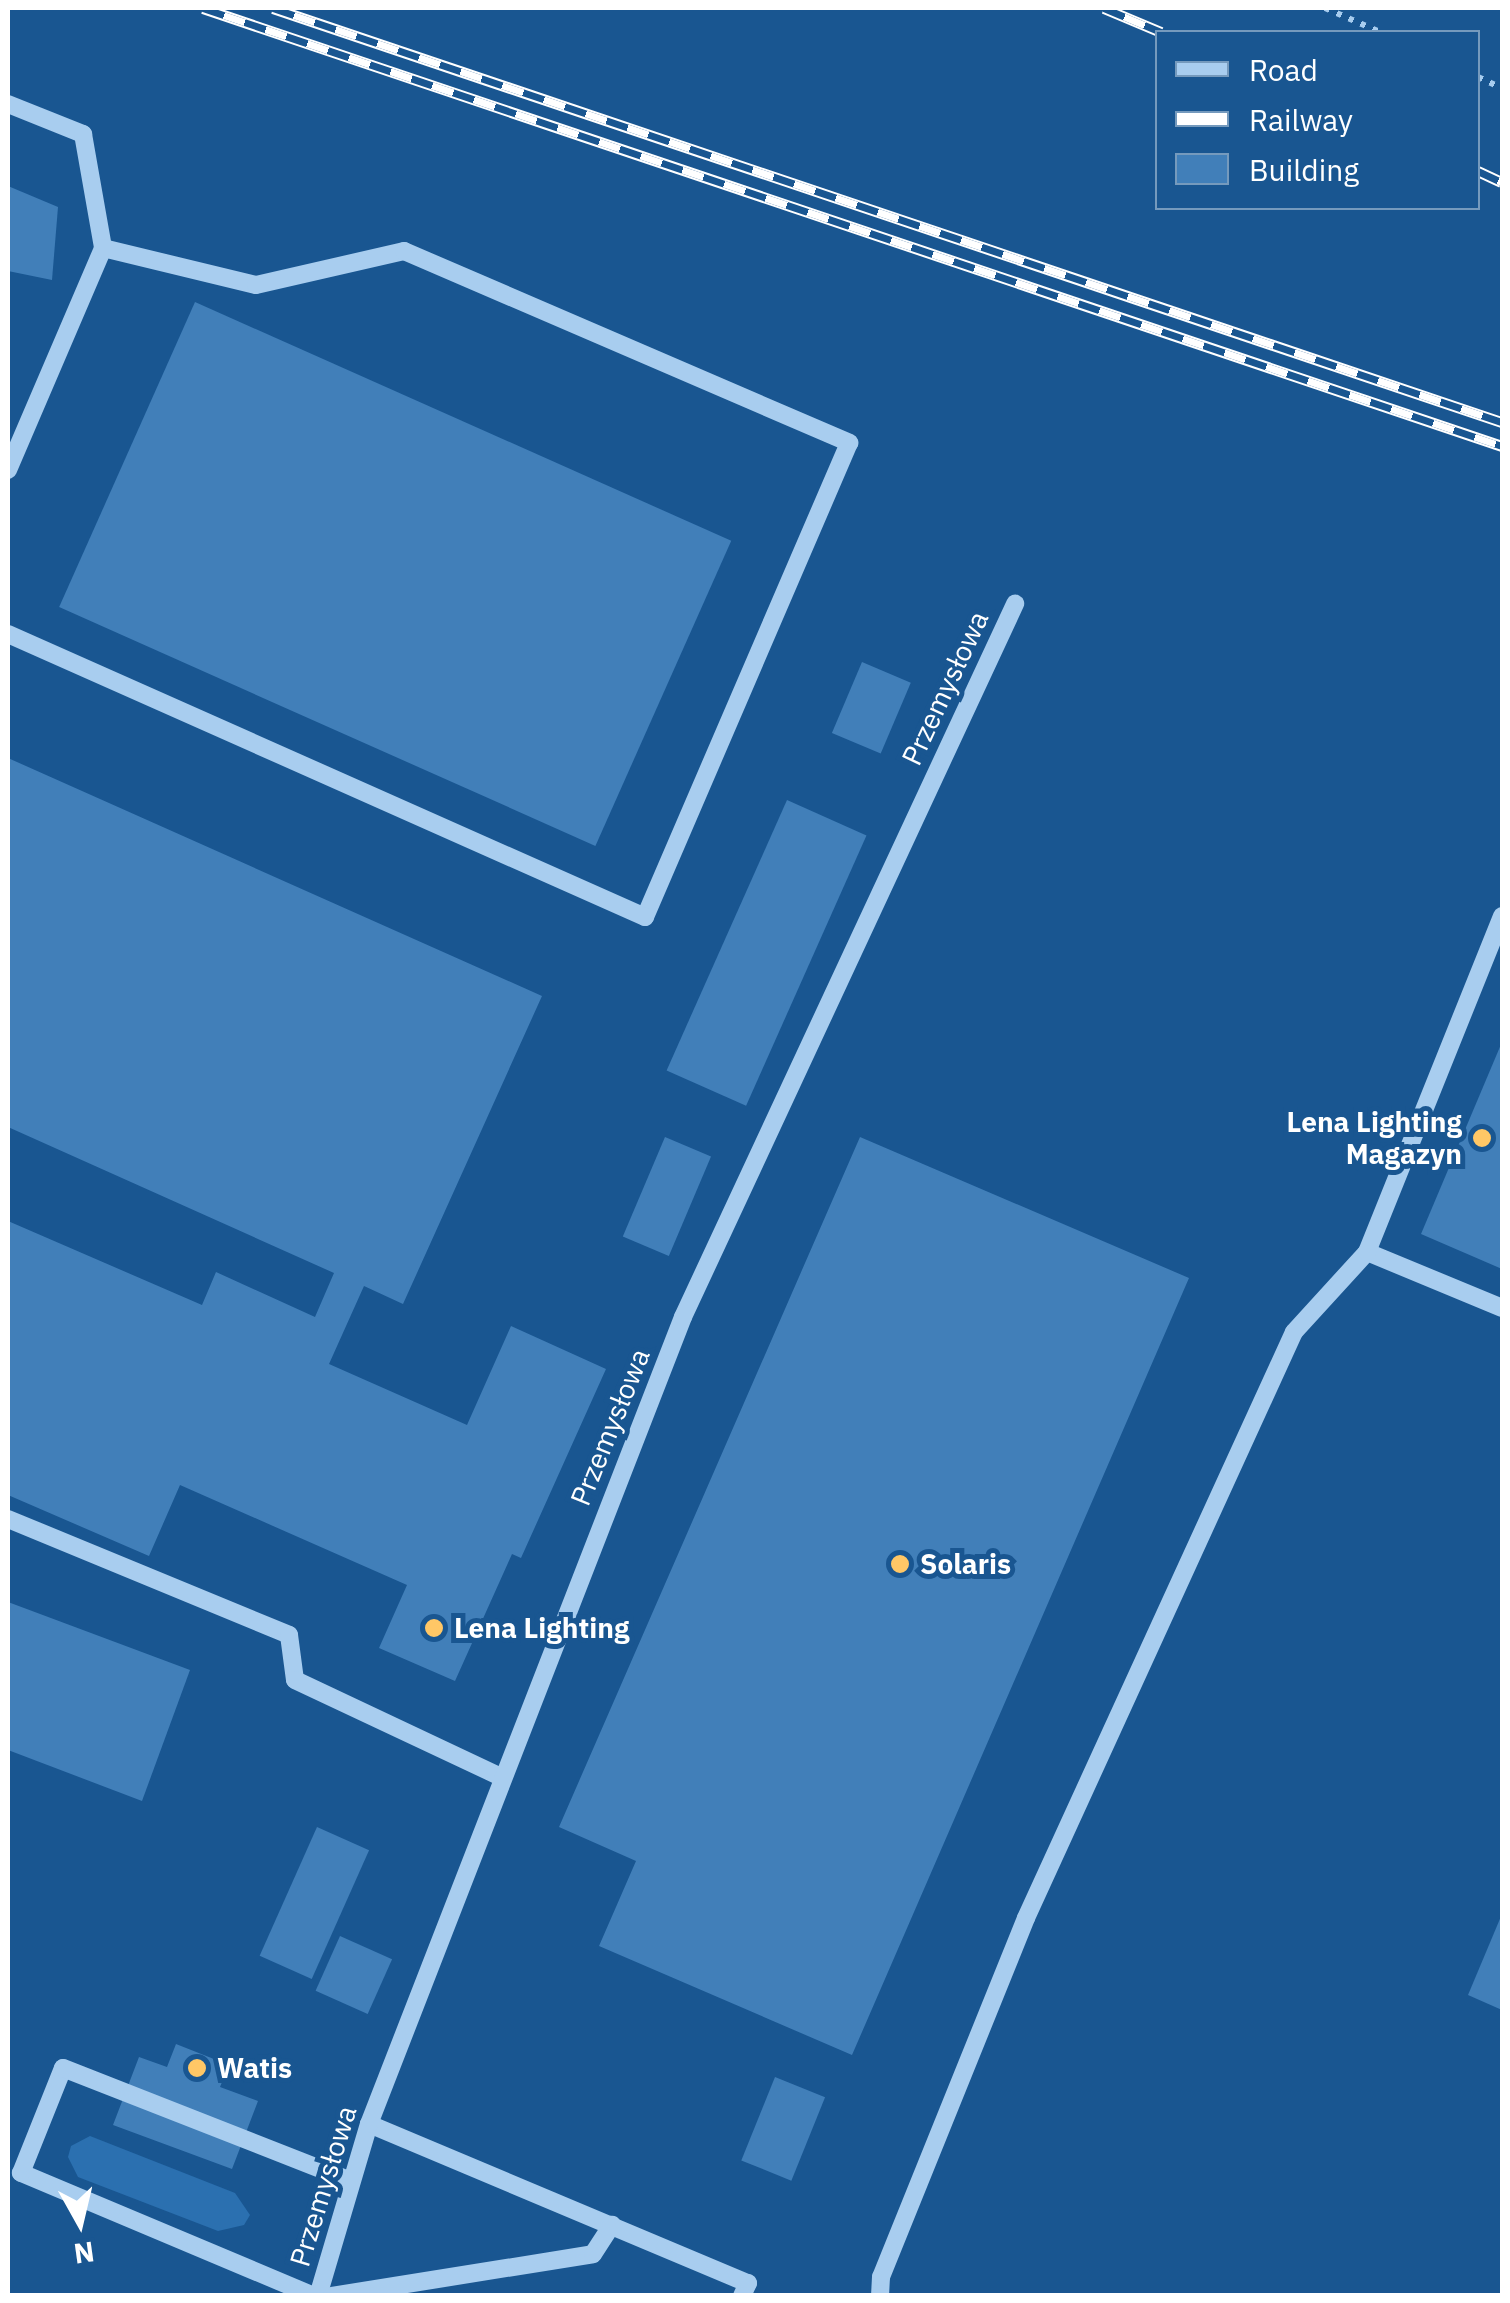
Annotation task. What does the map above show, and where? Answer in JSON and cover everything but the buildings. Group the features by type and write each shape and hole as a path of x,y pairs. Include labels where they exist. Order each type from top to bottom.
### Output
{"street":[{"path":"8,104 83,134 103,248 8,470"},
{"path":"8,634 644,917 849,443 404,251 256,285 103,248"},
{"name":"Przemysłowa","path":"316,2296 349,2180 499,1776 683,1317 1015,604"},
{"path":"880,2296 880,2276 1026,1918 1294,1332 1367,1252 1502,916"},
{"path":"1367,1252 1502,1308"},
{"path":"8,1519 288,1635 295,1680 499,1776"},
{"path":"316,2296 21,2173 62,2068 349,2180"},
{"path":"369,2124 748,2283 742,2296"},
{"path":"332,2296 420,2291 593,2254 612,2225"}],"path":[{"path":"1325,8 1375,30"}],"shaded area":[{"path":"90,2136 235,2193 250,2215 244,2225 218,2231 78,2177 68,2157 71,2146"}],"railway":[{"path":"203,8 1502,446"},
{"path":"273,8 1502,422"},
{"path":"1104,8 1156,30"},
{"path":"1480,172 1502,182"}],"place":[{"name":"Lena Lighting Magazyn","path":"1482,1138"},
{"name":"Solaris","path":"900,1564"},
{"name":"Lena Lighting","path":"434,1628"},
{"name":"Watis","path":"197,2068"}]}
